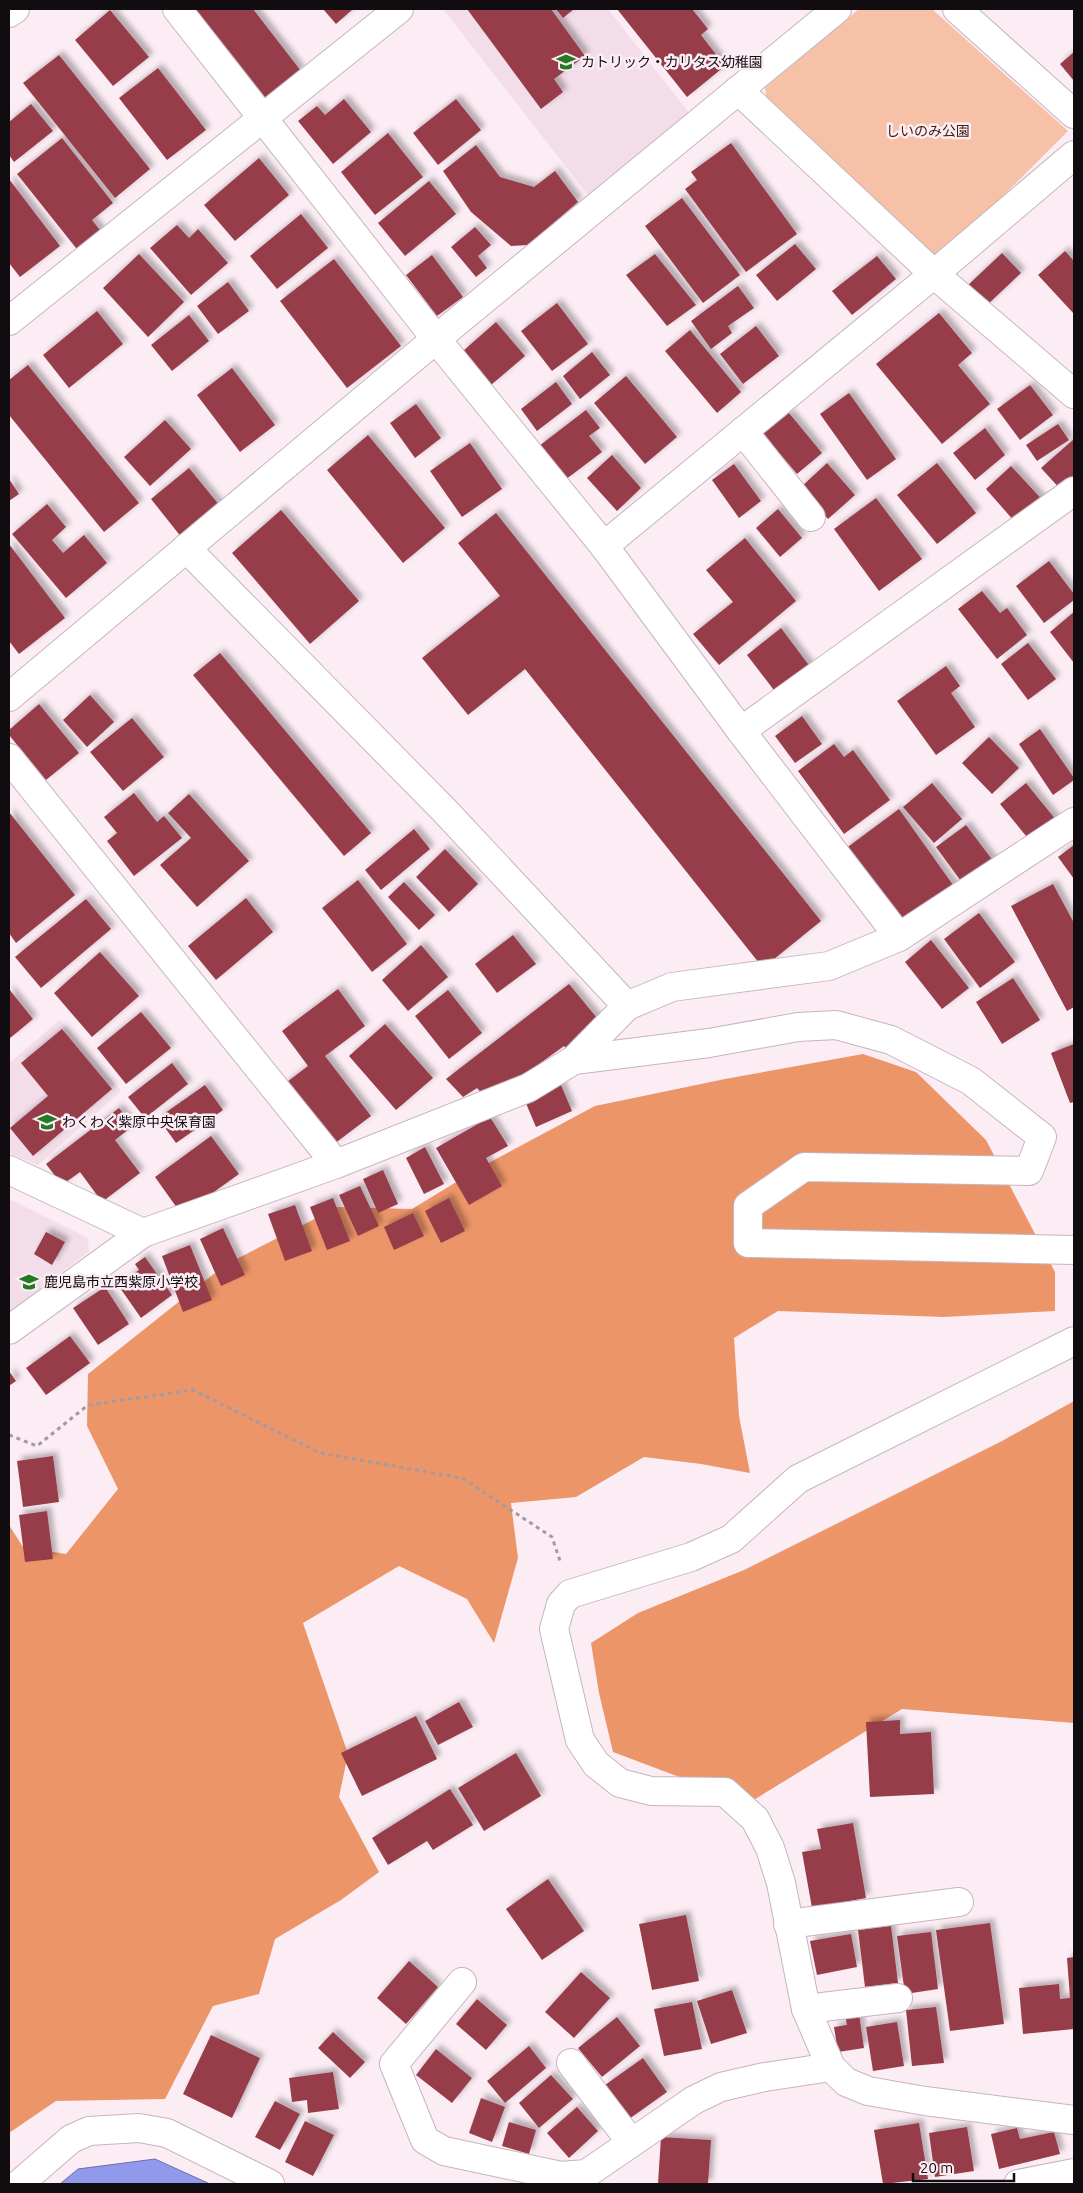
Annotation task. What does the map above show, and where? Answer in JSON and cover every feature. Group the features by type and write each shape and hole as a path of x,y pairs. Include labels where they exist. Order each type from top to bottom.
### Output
{"street":[{"path":"9,13 15,9"},
{"path":"177,9 436,339 604,546 741,731 899,937"},
{"path":"9,321 398,9"},
{"path":"9,697 436,339 837,9"},
{"path":"957,9 1074,114"},
{"path":"738,90 934,274 1074,394"},
{"path":"604,546 934,274 1074,155"},
{"path":"743,431 811,517"},
{"path":"741,731 1074,491"},
{"path":"186,548 446,812 626,1006"},
{"path":"9,758 336,1164"},
{"path":"9,1330 142,1233 336,1164 528,1088 574,1060 626,1006 672,987 829,966 899,937 1074,822"},
{"path":"574,1060 709,1043 798,1027 836,1025 891,1040 971,1081 1042,1137 1029,1172 804,1167 748,1206 748,1243 1074,1250"},
{"path":"9,1170 142,1233"},
{"path":"1074,1341 798,1480 731,1539 691,1557 570,1594 561,1604 554,1629 580,1740 596,1764 620,1783 651,1791 725,1792 755,1819 770,1848 781,1883 806,2009 831,2068 846,2082 868,2091 925,2101 1074,2120"},
{"path":"788,1924 959,1902"},
{"path":"462,1982 394,2064 425,2140 444,2151 561,2176 586,2174 694,2100 721,2087 765,2077 831,2068"},
{"path":"806,2009 898,1998"},
{"path":"571,2064 631,2142"},
{"path":"19,2184 71,2139 89,2131 139,2128 167,2133 270,2184"},
{"path":"1018,2184 1074,2173"}],"path":[{"path":"9,1435 37,1446 88,1405 193,1390 320,1453 462,1478 552,1537 570,1594"}],"shaded area":[{"name":"カトリック・カリタス幼稚園","path":"443,9 608,9 690,114 588,195"},
{"name":"わくわく紫原中央保育園","path":"60,1020 121,1091 38,1165 9,1153 9,1063"},
{"path":"863,1054 916,1072 986,1140 1055,1272 1055,1311 944,1317 778,1311 734,1338 739,1416 750,1473 701,1464 644,1457 576,1497 511,1503 518,1558 494,1643 467,1599 399,1566 303,1623 348,1754 339,1797 379,1872 341,1900 275,1939 259,1994 213,2006 165,2099 56,2101 9,2133 9,1525 23,1547 66,1554 118,1489 87,1426 88,1374 225,1265 338,1207 412,1209 481,1167 595,1106 725,1079"},
{"name":"鹿児島市立西紫原小学校","path":"9,1199 88,1238 89,1251 9,1313"},
{"path":"1074,1401 1074,1723 902,1709 752,1801 690,1781 613,1752 599,1693 591,1643 638,1613 744,1570 1002,1441"}],"green space":[{"name":"しいのみ公園","path":"859,9 932,9 1068,131 932,267 767,105 765,88"}],"water":[{"path":"155,2159 210,2184 60,2184 78,2169"}],"building":[{"path":"188,9 253,9 301,71 261,102"},
{"path":"323,9 353,9 336,24"},
{"path":"467,9 551,9 585,56 554,79 563,92 541,109"},
{"path":"556,9 574,9 563,18"},
{"path":"617,9 692,9 708,29 701,35 725,66 687,97"},
{"path":"110,10 149,57 113,86 75,40"},
{"path":"1074,52 1074,81 1060,64"},
{"path":"59,55 150,169 115,198 23,83"},
{"path":"158,68 206,130 167,160 119,98"},
{"path":"344,99 371,132 333,164 298,121 317,106 325,115"},
{"path":"456,99 481,130 438,165 413,133"},
{"path":"31,104 53,131 14,162 9,155 9,122"},
{"path":"388,133 423,177 375,215 341,172"},
{"path":"62,138 113,203 92,220 103,234 80,253 17,174"},
{"path":"731,143 797,234 746,272 685,189 697,180 691,172"},
{"path":"476,145 500,177 534,187 555,171 578,202 528,245 511,246 471,212 443,171"},
{"path":"259,158 289,195 235,241 204,205"},
{"path":"9,179 60,246 20,277 9,263"},
{"path":"429,181 456,214 405,256 378,223"},
{"path":"682,198 740,275 703,303 645,226"},
{"path":"301,214 328,248 277,289 250,256"},
{"path":"177,225 189,238 198,229 228,263 191,295 150,248"},
{"path":"475,227 491,245 478,256 487,268 476,277 451,247"},
{"path":"795,244 816,269 777,301 756,275"},
{"path":"1065,251 1074,261 1074,314 1038,275"},
{"path":"1002,253 1021,273 985,307 966,287"},
{"path":"139,254 184,302 148,337 103,288"},
{"path":"655,254 696,305 667,326 626,275"},
{"path":"432,255 463,297 437,316 406,275"},
{"path":"877,256 896,279 852,315 832,291"},
{"path":"334,259 401,346 347,388 280,301"},
{"path":"228,282 249,311 218,334 197,306"},
{"path":"738,286 754,308 728,326 732,333 711,349 691,321"},
{"path":"557,303 588,344 552,371 521,331"},
{"path":"97,311 123,344 69,388 43,355"},
{"path":"939,313 972,353 958,365 990,404 942,444 876,364"},
{"path":"189,315 209,341 172,371 151,345"},
{"path":"496,322 525,356 491,385 463,351"},
{"path":"756,326 779,356 743,384 720,354"},
{"path":"690,330 741,392 717,413 665,351"},
{"path":"592,352 610,375 580,399 563,376"},
{"path":"28,365 139,503 104,532 9,415 9,380"},
{"path":"232,368 275,425 240,452 197,395"},
{"path":"626,376 677,437 645,464 594,403"},
{"path":"556,382 572,404 537,431 521,409"},
{"path":"1030,385 1053,415 1020,440 997,409"},
{"path":"849,393 896,459 867,480 820,414"},
{"path":"416,404 441,438 415,458 390,423"},
{"path":"586,410 600,428 589,436 602,452 565,480 539,446"},
{"path":"789,413 822,453 797,474 763,434"},
{"path":"165,420 191,449 150,486 124,457"},
{"path":"1058,424 1069,440 1037,461 1026,445"},
{"path":"985,428 1005,455 975,480 953,453"},
{"path":"368,435 445,528 403,563 327,470"},
{"path":"1074,439 1074,481 1062,491 1041,468"},
{"path":"470,443 502,489 462,517 430,471"},
{"path":"612,455 641,488 617,511 587,478"},
{"path":"827,463 855,495 828,519 801,487"},
{"path":"937,463 976,513 937,544 897,495"},
{"path":"734,464 761,501 739,518 712,480"},
{"path":"1011,466 1048,506 1015,522 986,489"},
{"path":"189,468 220,506 182,538 151,499"},
{"path":"9,479 19,494 9,501"},
{"path":"876,498 922,559 879,591 834,529"},
{"path":"47,504 66,527 52,540 63,553 84,535 107,563 66,598 12,534"},
{"path":"778,509 802,538 780,557 756,528"},
{"path":"281,510 359,601 310,644 232,553"},
{"path":"496,513 821,921 763,968 525,669 468,715 422,658 500,596 458,543"},
{"path":"745,538 796,601 719,665 693,634 733,602 706,570"},
{"path":"9,544 65,618 19,654 9,641"},
{"path":"1049,561 1074,594 1074,600 1044,623 1016,586"},
{"path":"982,591 1000,613 1007,608 1027,635 997,659 958,609"},
{"path":"1074,612 1074,663 1050,632"},
{"path":"781,628 814,672 780,698 747,655"},
{"path":"1028,643 1056,679 1028,700 1001,664"},
{"path":"220,653 371,833 344,856 193,675"},
{"path":"946,666 960,686 951,693 975,727 936,755 897,701"},
{"path":"90,695 114,722 87,747 63,720"},
{"path":"39,704 79,753 46,780 9,735 9,730"},
{"path":"802,716 822,744 795,763 775,736"},
{"path":"132,718 164,757 123,791 90,752"},
{"path":"1040,729 1074,778 1074,780 1053,795 1019,744"},
{"path":"989,737 1019,768 992,794 962,763"},
{"path":"834,744 844,757 853,750 890,800 844,834 798,771"},
{"path":"932,783 962,819 934,843 903,807"},
{"path":"1026,783 1061,826 1035,847 1000,804"},
{"path":"134,793 157,822 164,816 182,838 134,876 107,841 117,833 104,817"},
{"path":"189,794 249,861 197,907 160,865 191,838 168,813"},
{"path":"899,809 958,892 902,929 845,849"},
{"path":"9,812 75,895 16,943 9,933"},
{"path":"966,825 997,866 966,888 936,847"},
{"path":"414,829 430,849 381,890 365,870"},
{"path":"1074,845 1074,879 1058,857"},
{"path":"445,849 478,884 449,912 416,877"},
{"path":"358,880 407,944 372,972 322,908"},
{"path":"404,882 435,915 419,930 388,897"},
{"path":"1053,884 1074,923 1074,1007 1067,1011 1011,906"},
{"path":"246,898 273,932 216,980 188,946"},
{"path":"86,899 111,929 41,988 15,957"},
{"path":"979,913 1015,962 980,988 944,939"},
{"path":"513,935 536,964 497,993 475,964"},
{"path":"931,940 969,988 942,1009 905,962"},
{"path":"421,945 448,977 408,1011 382,980"},
{"path":"100,952 139,996 92,1037 54,993"},
{"path":"1013,978 1040,1020 1002,1044 976,1002"},
{"path":"569,984 602,1024 570,1052 564,1046 499,1093 486,1098 477,1088 463,1097 446,1079"},
{"path":"9,989 33,1019 9,1039"},
{"path":"338,989 365,1026 325,1056 371,1116 330,1147 283,1085 308,1066 282,1031"},
{"path":"448,990 482,1033 449,1059 415,1016"},
{"path":"141,1012 171,1048 126,1084 97,1048"},
{"path":"385,1024 433,1078 396,1110 349,1056"},
{"name":"わくわく紫原中央保育園","path":"62,1029 112,1089 33,1156 10,1128 48,1096 21,1063"},
{"path":"1074,1044 1074,1102 1070,1103 1051,1053"},
{"path":"172,1063 188,1084 145,1118 128,1097"},
{"path":"205,1085 223,1110 176,1143 158,1118"},
{"path":"561,1085 572,1111 536,1127 525,1101"},
{"path":"119,1108 133,1126 115,1140 140,1173 102,1202 80,1172 62,1185 46,1164"},
{"path":"490,1117 508,1146 486,1158 502,1186 469,1205 436,1148"},
{"path":"211,1136 239,1174 182,1215 155,1177"},
{"path":"425,1147 444,1184 424,1194 406,1158"},
{"path":"383,1170 398,1204 378,1213 363,1179"},
{"path":"360,1186 379,1226 358,1236 339,1195"},
{"path":"333,1198 350,1241 327,1250 310,1207"},
{"path":"449,1198 465,1231 441,1243 425,1211"},
{"path":"295,1205 312,1251 285,1261 268,1214"},
{"path":"413,1213 424,1236 394,1250 384,1227"},
{"path":"223,1228 245,1275 221,1286 200,1239"},
{"path":"46,1232 65,1242 52,1265 34,1254"},
{"path":"190,1245 212,1300 183,1312 162,1256"},
{"path":"145,1257 172,1295 141,1318 118,1285 139,1270 135,1264"},
{"path":"105,1287 129,1324 98,1345 73,1308"},
{"path":"70,1336 90,1363 46,1395 26,1368"},
{"path":"9,1371 16,1381 9,1386"},
{"path":"53,1456 59,1502 23,1507 17,1461"},
{"path":"47,1511 53,1559 25,1562 19,1515"},
{"path":"459,1702 473,1727 438,1745 425,1721"},
{"path":"416,1716 437,1759 362,1796 341,1753"},
{"path":"900,1720 900,1734 931,1732 934,1794 870,1797 866,1722"},
{"path":"516,1753 541,1796 484,1831 458,1788"},
{"path":"450,1789 473,1825 433,1850 427,1841 388,1865 372,1838"},
{"path":"853,1823 866,1898 812,1908 802,1852 821,1849 817,1829"},
{"path":"548,1879 584,1931 542,1960 506,1909"},
{"path":"686,1915 699,1981 652,1990 639,1924"},
{"path":"990,1923 1004,2024 950,2031 936,1930"},
{"path":"891,1926 898,1983 865,1987 858,1930"},
{"path":"931,1932 938,1989 905,1994 897,1936"},
{"path":"851,1934 857,1967 817,1975 810,1941"},
{"path":"1074,1957 1074,2029 1023,2034 1019,1988 1059,1984 1060,1999 1070,1998 1067,1958"},
{"path":"409,1961 438,1987 406,2024 377,1998"},
{"path":"581,1972 610,1998 574,2038 545,2012"},
{"path":"732,1990 747,2033 711,2044 697,2001"},
{"path":"477,1999 507,2025 486,2050 456,2024"},
{"path":"692,2002 702,2049 664,2056 654,2009"},
{"path":"936,2007 944,2063 912,2066 906,2010"},
{"path":"859,2014 864,2048 838,2052 834,2027 847,2025 845,2016"},
{"path":"617,2017 640,2046 602,2077 578,2048"},
{"path":"897,2022 904,2066 873,2071 866,2027"},
{"path":"333,2032 365,2062 350,2078 318,2048"},
{"path":"211,2035 260,2058 232,2118 183,2094"},
{"path":"529,2046 546,2068 505,2103 487,2081"},
{"path":"436,2049 472,2078 452,2103 416,2075"},
{"path":"643,2058 667,2092 629,2119 605,2085"},
{"path":"333,2072 339,2109 308,2113 307,2100 292,2102 289,2078"},
{"path":"551,2075 573,2099 539,2128 519,2103"},
{"path":"481,2098 505,2107 492,2142 469,2133"},
{"path":"275,2101 300,2114 280,2150 255,2137"},
{"path":"577,2107 598,2131 569,2158 547,2133"},
{"path":"305,2121 334,2135 313,2176 285,2162"},
{"path":"509,2122 536,2130 529,2154 502,2146"},
{"path":"919,2123 928,2179 883,2184 874,2130"},
{"path":"967,2127 974,2171 935,2177 929,2133"},
{"path":"1017,2128 1020,2139 1054,2132 1060,2154 999,2169 991,2134"},
{"path":"661,2137 711,2140 708,2184 658,2184"}],"place":[{"name":"カトリック・カリタス幼稚園","path":"566,62"},
{"name":"わくわく紫原中央保育園","path":"47,1122"},
{"name":"鹿児島市立西紫原小学校","path":"29,1282"}]}
